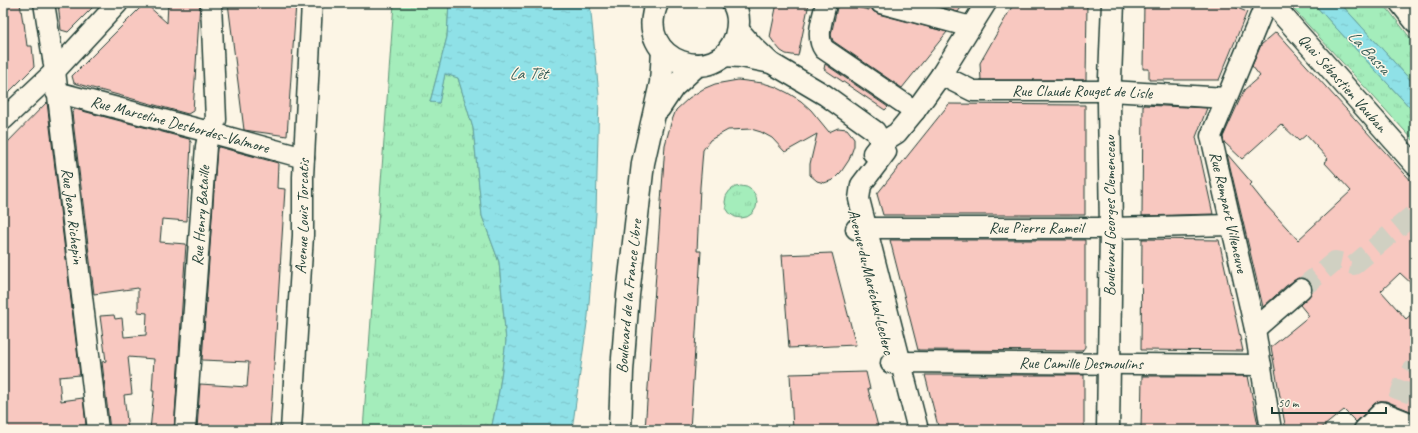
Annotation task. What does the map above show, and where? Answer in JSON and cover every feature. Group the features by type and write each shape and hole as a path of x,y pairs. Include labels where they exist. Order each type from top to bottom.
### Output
{"main road":[{"path":"657,3 653,12 652,25 655,39 663,51 672,59 684,64 697,65 710,63 722,56 729,49 735,39 738,29 738,17 733,3"},
{"name":"Boulevard Georges Clemenceau","path":"1108,430 1111,228 1109,103 1111,91 1113,3"},
{"name":"Boulevard de la France Libre","path":"620,430 622,371 628,295 643,163 661,83 663,51"},
{"name":"Boulevard de la France Libre","path":"654,116 673,87 697,65"},
{"name":"Boulevard de la France Libre","path":"629,430 641,277 643,163"}],"street":[{"name":"Rue Jean Richepin","path":"44,3 54,71 98,430"},
{"path":"3,120 54,71 118,3"},
{"name":"Rue Henry Bataille","path":"185,430 206,146 209,132 216,120 211,3"},
{"name":"Avenue Louis Torcatis","path":"291,430 303,235 303,176 312,3"},
{"path":"826,3 820,33 821,45 824,49 915,111"},
{"path":"882,3 971,27"},
{"path":"738,29 771,63 859,119 875,131 881,143 897,132 915,111 941,75 986,3"},
{"name":"Rue Rempart Villeneuve","path":"1268,3 1211,136 1255,329 1271,430"},
{"name":"Quai Sébastien Vauban","path":"1268,3 1276,8 1415,165"},
{"path":"1400,3 1415,22"},
{"path":"722,56 741,57 771,63"},
{"name":"Rue Claude Rouget de Lisle","path":"941,75 973,91 1111,91 1226,98"},
{"name":"Rue Marceline Desbordes-Valmore","path":"56,92 304,158"},
{"name":"Avenue du Maréchal Leclerc","path":"881,143 886,152 861,185 859,199 861,229 896,362 918,430"},
{"name":"Rue Pierre Rameil","path":"861,229 1111,228 1231,225"},
{"path":"1255,329 1301,289"},
{"name":"Avenue du Maréchal Leclerc","path":"896,362 908,430"},
{"name":"Rue Camille Desmoulins","path":"896,362 1261,365"},
{"path":"1364,430 1382,412 1395,409 1415,425"}],"green space":[{"path":"394,3 449,3 447,37 430,102 439,103 445,73 458,78 473,128 482,216 499,262 506,341 499,391 491,430 363,430"},
{"path":"1288,3 1313,3 1415,113 1415,142"},
{"path":"1340,3 1383,3 1415,44 1415,85"},
{"path":"738,186 744,186 753,190 757,202 753,214 744,218 738,218 729,214 725,205 725,199 729,190"}],"water":[{"name":"La Têt","path":"449,3 590,3 599,95 596,213 588,316 572,430 491,430 499,391 506,341 499,262 482,216 473,128 458,78 445,74 439,103 430,102 447,37"},
{"name":"La Bassa","path":"1313,3 1340,3 1415,85 1415,113"}],"building":[{"path":"3,3 20,3 27,46 32,46 34,67 5,96 3,83"},
{"path":"58,3 97,3 68,32 61,30"},
{"path":"145,3 167,23 168,3 200,3 193,111 188,114 74,83 72,76"},
{"path":"228,3 296,3 287,136 244,130"},
{"path":"777,3 809,3 798,56 786,54 781,51 770,37"},
{"path":"838,3 869,10 870,3 873,11 878,14 947,32 902,88 833,41 831,35"},
{"path":"926,3 964,3 958,12"},
{"path":"1014,3 1087,3 1086,80 981,80 980,63"},
{"path":"1144,3 1225,3 1247,12 1219,80 1149,80 1149,69 1143,69"},
{"path":"1276,32 1415,185 1415,287 1400,273 1381,291 1406,319 1415,311 1415,413 1386,401 1380,401 1374,404 1356,422 1344,410 1319,430 1286,430 1271,347 1309,316 1300,305 1312,293 1312,286 1305,278 1298,278 1286,286 1263,307 1227,154 1252,183 1250,185 1266,205 1298,240 1351,191 1324,162 1328,159 1306,135 1299,141 1281,124 1242,159 1224,142 1223,137 1244,90 1260,76 1252,66 1261,45"},
{"path":"825,64 888,107 885,110 824,69"},
{"path":"738,80 763,83 788,93 801,101 811,110 829,132 838,128 847,129 854,138 854,146 849,160 841,172 833,180 824,183 817,181 810,175 810,164 817,134 785,152 772,138 751,129 728,130 710,140 703,150 700,187 697,251 701,251 690,430 645,430 665,145 676,110 689,98 703,89 715,84"},
{"path":"47,102 80,375 59,377 61,401 83,398 86,425 49,430 5,430 3,415 3,147"},
{"path":"949,104 1085,105 1085,215 883,215 877,194"},
{"path":"1143,105 1207,108 1196,137 1213,214 1142,216"},
{"path":"75,109 189,139 191,142 187,221 162,219 160,242 186,244 174,430 150,430 154,391 152,391 154,359 128,357 132,394 124,395 128,430 110,430 102,362 106,361 100,316 114,315 115,319 122,318 124,337 146,335 147,313 138,312 138,288 94,294 72,113"},
{"path":"219,147 278,163 277,188 285,189 270,430 197,430 200,384 247,387 249,362 202,360 217,148"},
{"path":"1142,239 1219,240 1243,351 1141,350"},
{"path":"890,240 1085,240 1085,347 1082,351 918,350"},
{"path":"832,253 856,345 789,348 782,255"},
{"path":"866,372 870,389 868,389 879,430 793,430 790,374"},
{"path":"925,375 1084,375 1084,430 939,430"},
{"path":"1142,376 1248,376 1259,430 1141,430"},
{"path":"1385,425 1396,430 1380,430"}],"tunnel":[{"path":"1301,289 1335,261 1354,265 1415,213"},
{"path":"1398,400 1405,380 1415,367"}]}
